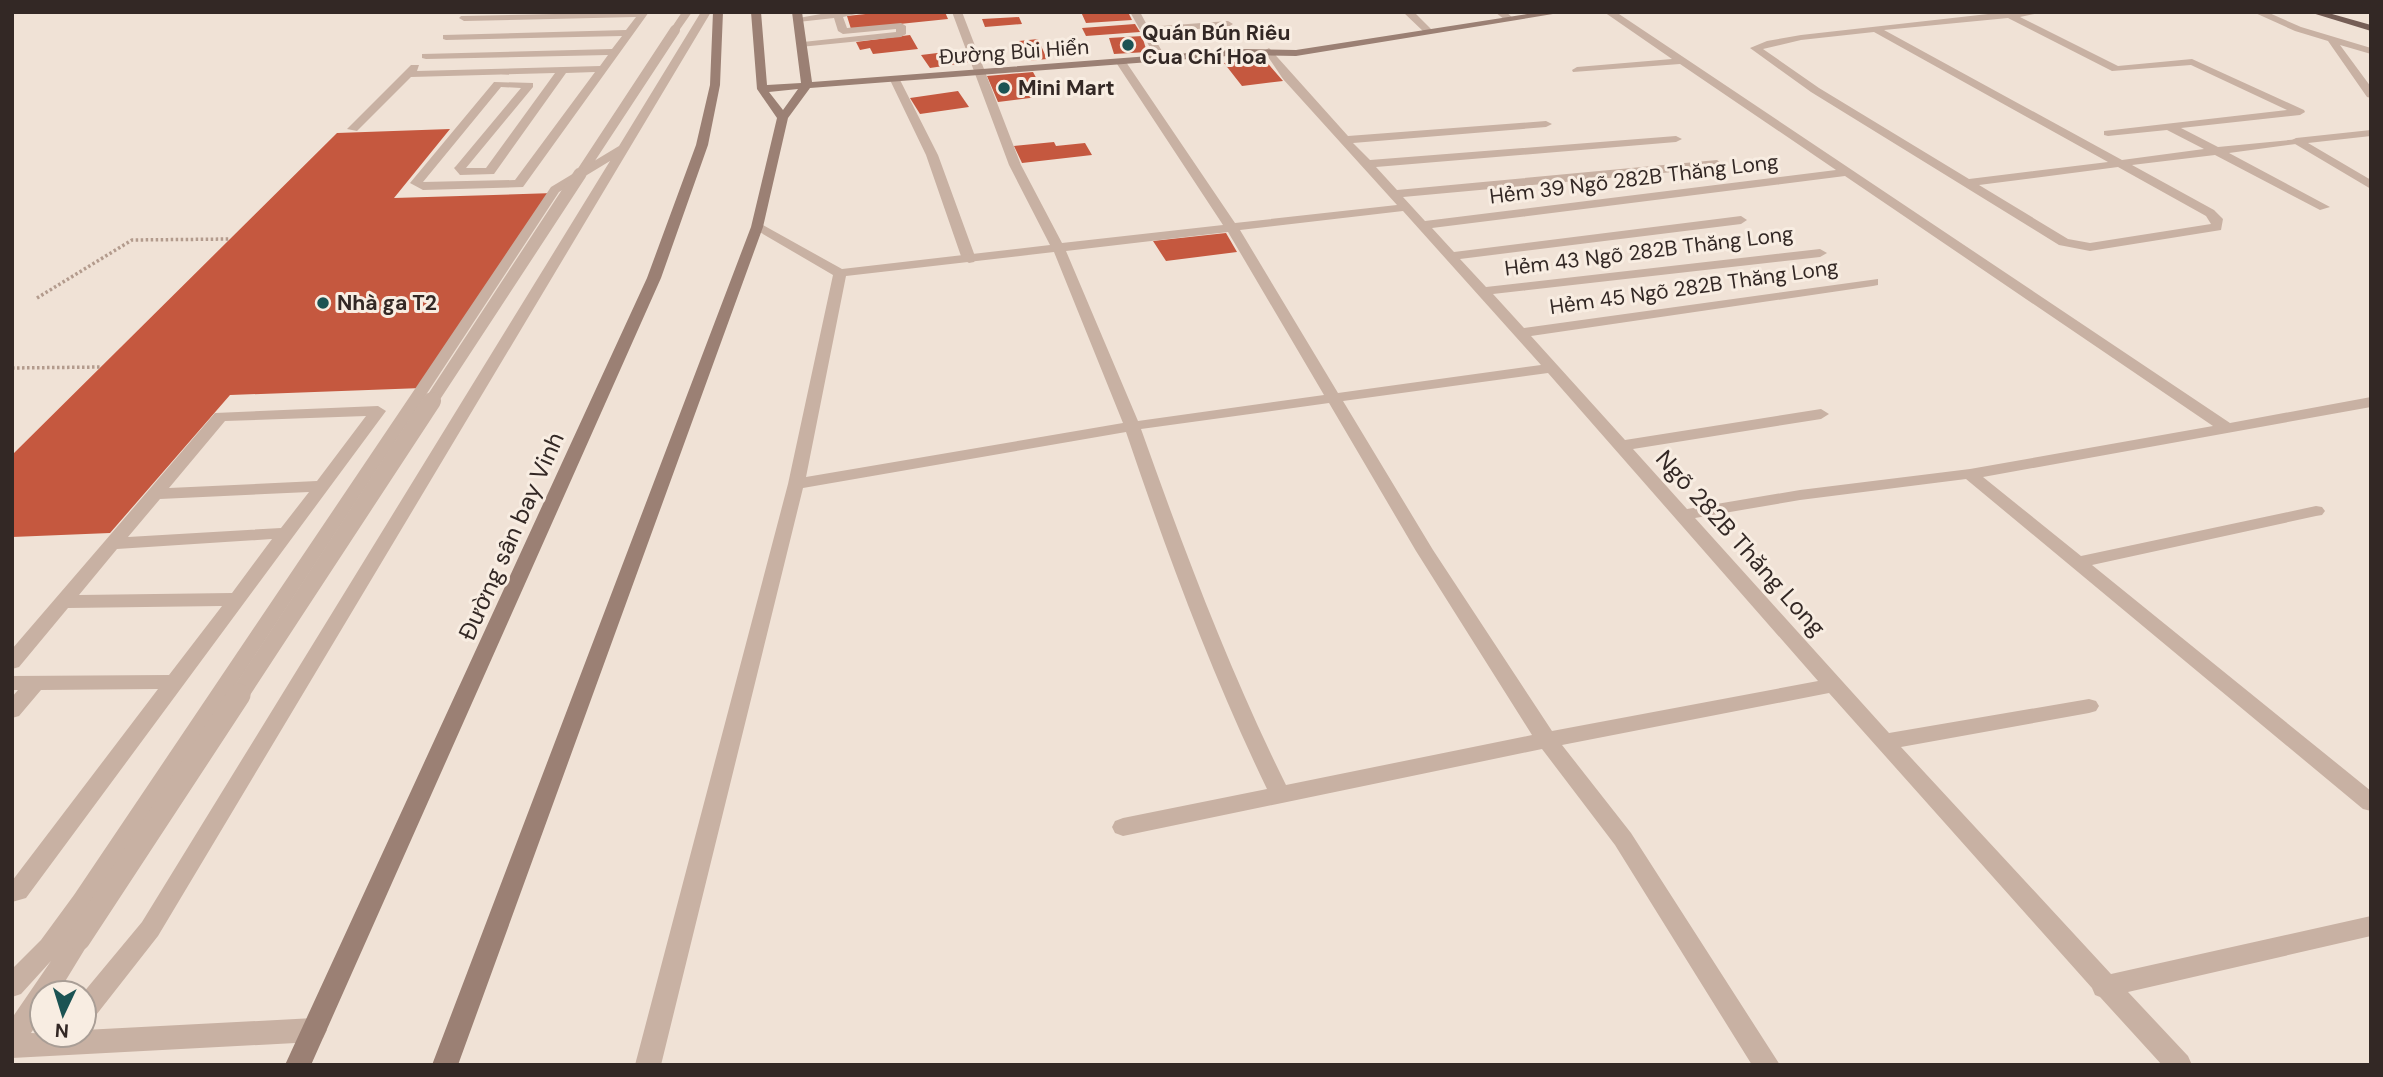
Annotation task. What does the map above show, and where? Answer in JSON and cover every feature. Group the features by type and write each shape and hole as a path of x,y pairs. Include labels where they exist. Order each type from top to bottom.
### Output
{"main road":[{"name":"Đường sân bay Vinh","path":"298,1065 654,278 702,145 715,86 718,12"},
{"path":"756,12 762,89 783,118"},
{"name":"Đường Bùi Hiển","path":"762,89 1269,51 1296,52 1428,31 1504,15 1560,12"},
{"path":"2314,12 2371,28"},
{"path":"2347,12 2371,19"},
{"path":"445,1065 757,227 783,118 807,85 800,27"}],"street":[{"path":"53,979 687,12"},
{"path":"98,994 150,929 706,12"},
{"path":"800,27 840,24 860,12"},
{"path":"957,12 1015,165 1059,249 1132,426 1169,533 1241,714 1280,793"},
{"path":"1135,12 1162,60"},
{"path":"1408,12 1428,31"},
{"path":"1609,12 2229,429"},
{"path":"1877,30 2210,213 2217,219 2217,227 2081,247 2064,242 1815,90 1755,48 1769,42 2038,12"},
{"path":"2258,12 2332,40 2371,51"},
{"path":"353,129 467,15 643,13"},
{"path":"563,70 490,171 464,172 460,169 529,85 498,84 416,183 423,186 519,184 643,13"},
{"path":"2006,14 2116,69 2192,62 2300,112 2108,133"},
{"path":"800,27 840,24 868,34"},
{"path":"1145,30 1228,24"},
{"path":"446,37 627,33"},
{"path":"2332,40 2371,95"},
{"path":"426,56 615,51"},
{"name":"Ngõ 282B Thăng Long","path":"1269,51 1287,77 1521,333 2104,987 2179,1065"},
{"path":"1577,70 1683,61"},
{"path":"1122,64 1232,228 1425,551 1546,741 1623,839 1766,1065"},
{"path":"408,74 602,69"},
{"path":"895,80 932,155 968,259"},
{"path":"1346,140 1546,124"},
{"path":"2168,126 2324,207"},
{"path":"1967,183 2211,150 2371,133"},
{"path":"1369,164 1676,139"},
{"path":"2295,141 2371,184"},
{"path":"12,986 49,947 82,901 555,190 624,147"},
{"path":"757,227 840,273 1232,228 1402,201 1717,164"},
{"name":"Hẻm 39 Ngõ 282B Thăng Long","path":"1423,225 1849,172"},
{"path":"1451,256 1741,220"},
{"name":"Hẻm 43 Ngõ 282B Thăng Long","path":"1483,291 1820,253"},
{"path":"648,1065 796,484 840,273"},
{"name":"Hẻm 45 Ngõ 282B Thăng Long","path":"1521,333 1873,282"},
{"path":"796,484 1132,426 1552,368"},
{"path":"1682,515 1800,495 1970,474 2371,402"},
{"path":"12,662 221,416 377,411 18,891 12,892"},
{"path":"1621,446 1821,414"},
{"path":"1970,474 2371,803"},
{"path":"155,494 321,486"},
{"path":"2079,562 2316,511"},
{"path":"112,544 286,533"},
{"path":"63,602 237,599"},
{"path":"12,683 175,682"},
{"path":"12,711 36,683"},
{"path":"1123,827 1280,793 1835,685"},
{"path":"1885,742 2089,706"},
{"path":"2104,987 2371,926"},
{"path":"12,1041 28,1017"},
{"path":"98,1038 314,1030"}],"path":[{"path":"37,298 132,240 230,239"},
{"path":"12,368 101,366"}],"building":[{"path":"884,12 945,12 948,19 851,29 847,16"},
{"path":"1081,12 1128,12 1132,20 1086,23"},
{"path":"1019,17 1022,24 985,27 982,19"},
{"path":"1135,24 1140,32 1086,36 1082,28"},
{"path":"910,35 918,49 873,54 870,48 860,50 856,42"},
{"name":"Quán Bún Riêu Cua Chí Hoa","path":"1142,36 1147,52 1114,54 1109,38"},
{"path":"1038,39 1047,59 1027,61 1019,41"},
{"path":"962,50 971,62 930,68 921,55"},
{"path":"1264,59 1283,81 1242,86 1224,63"},
{"path":"1033,72 1046,96 998,102 987,76"},
{"path":"958,91 969,107 920,114 910,98"},
{"name":"Nhà ga T2","path":"450,129 394,198 554,193 422,388 230,395 110,533 12,537 12,455 337,133"},
{"path":"1054,142 1056,146 1085,143 1092,155 1022,163 1014,146"},
{"path":"1226,233 1237,252 1166,261 1153,241"}],"place":[{"name":"Quán Bún Riêu Cua Chí Hoa","path":"1128,45"},
{"name":"Mini Mart","path":"1004,88"},
{"name":"Nhà ga T2","path":"323,303"}]}
